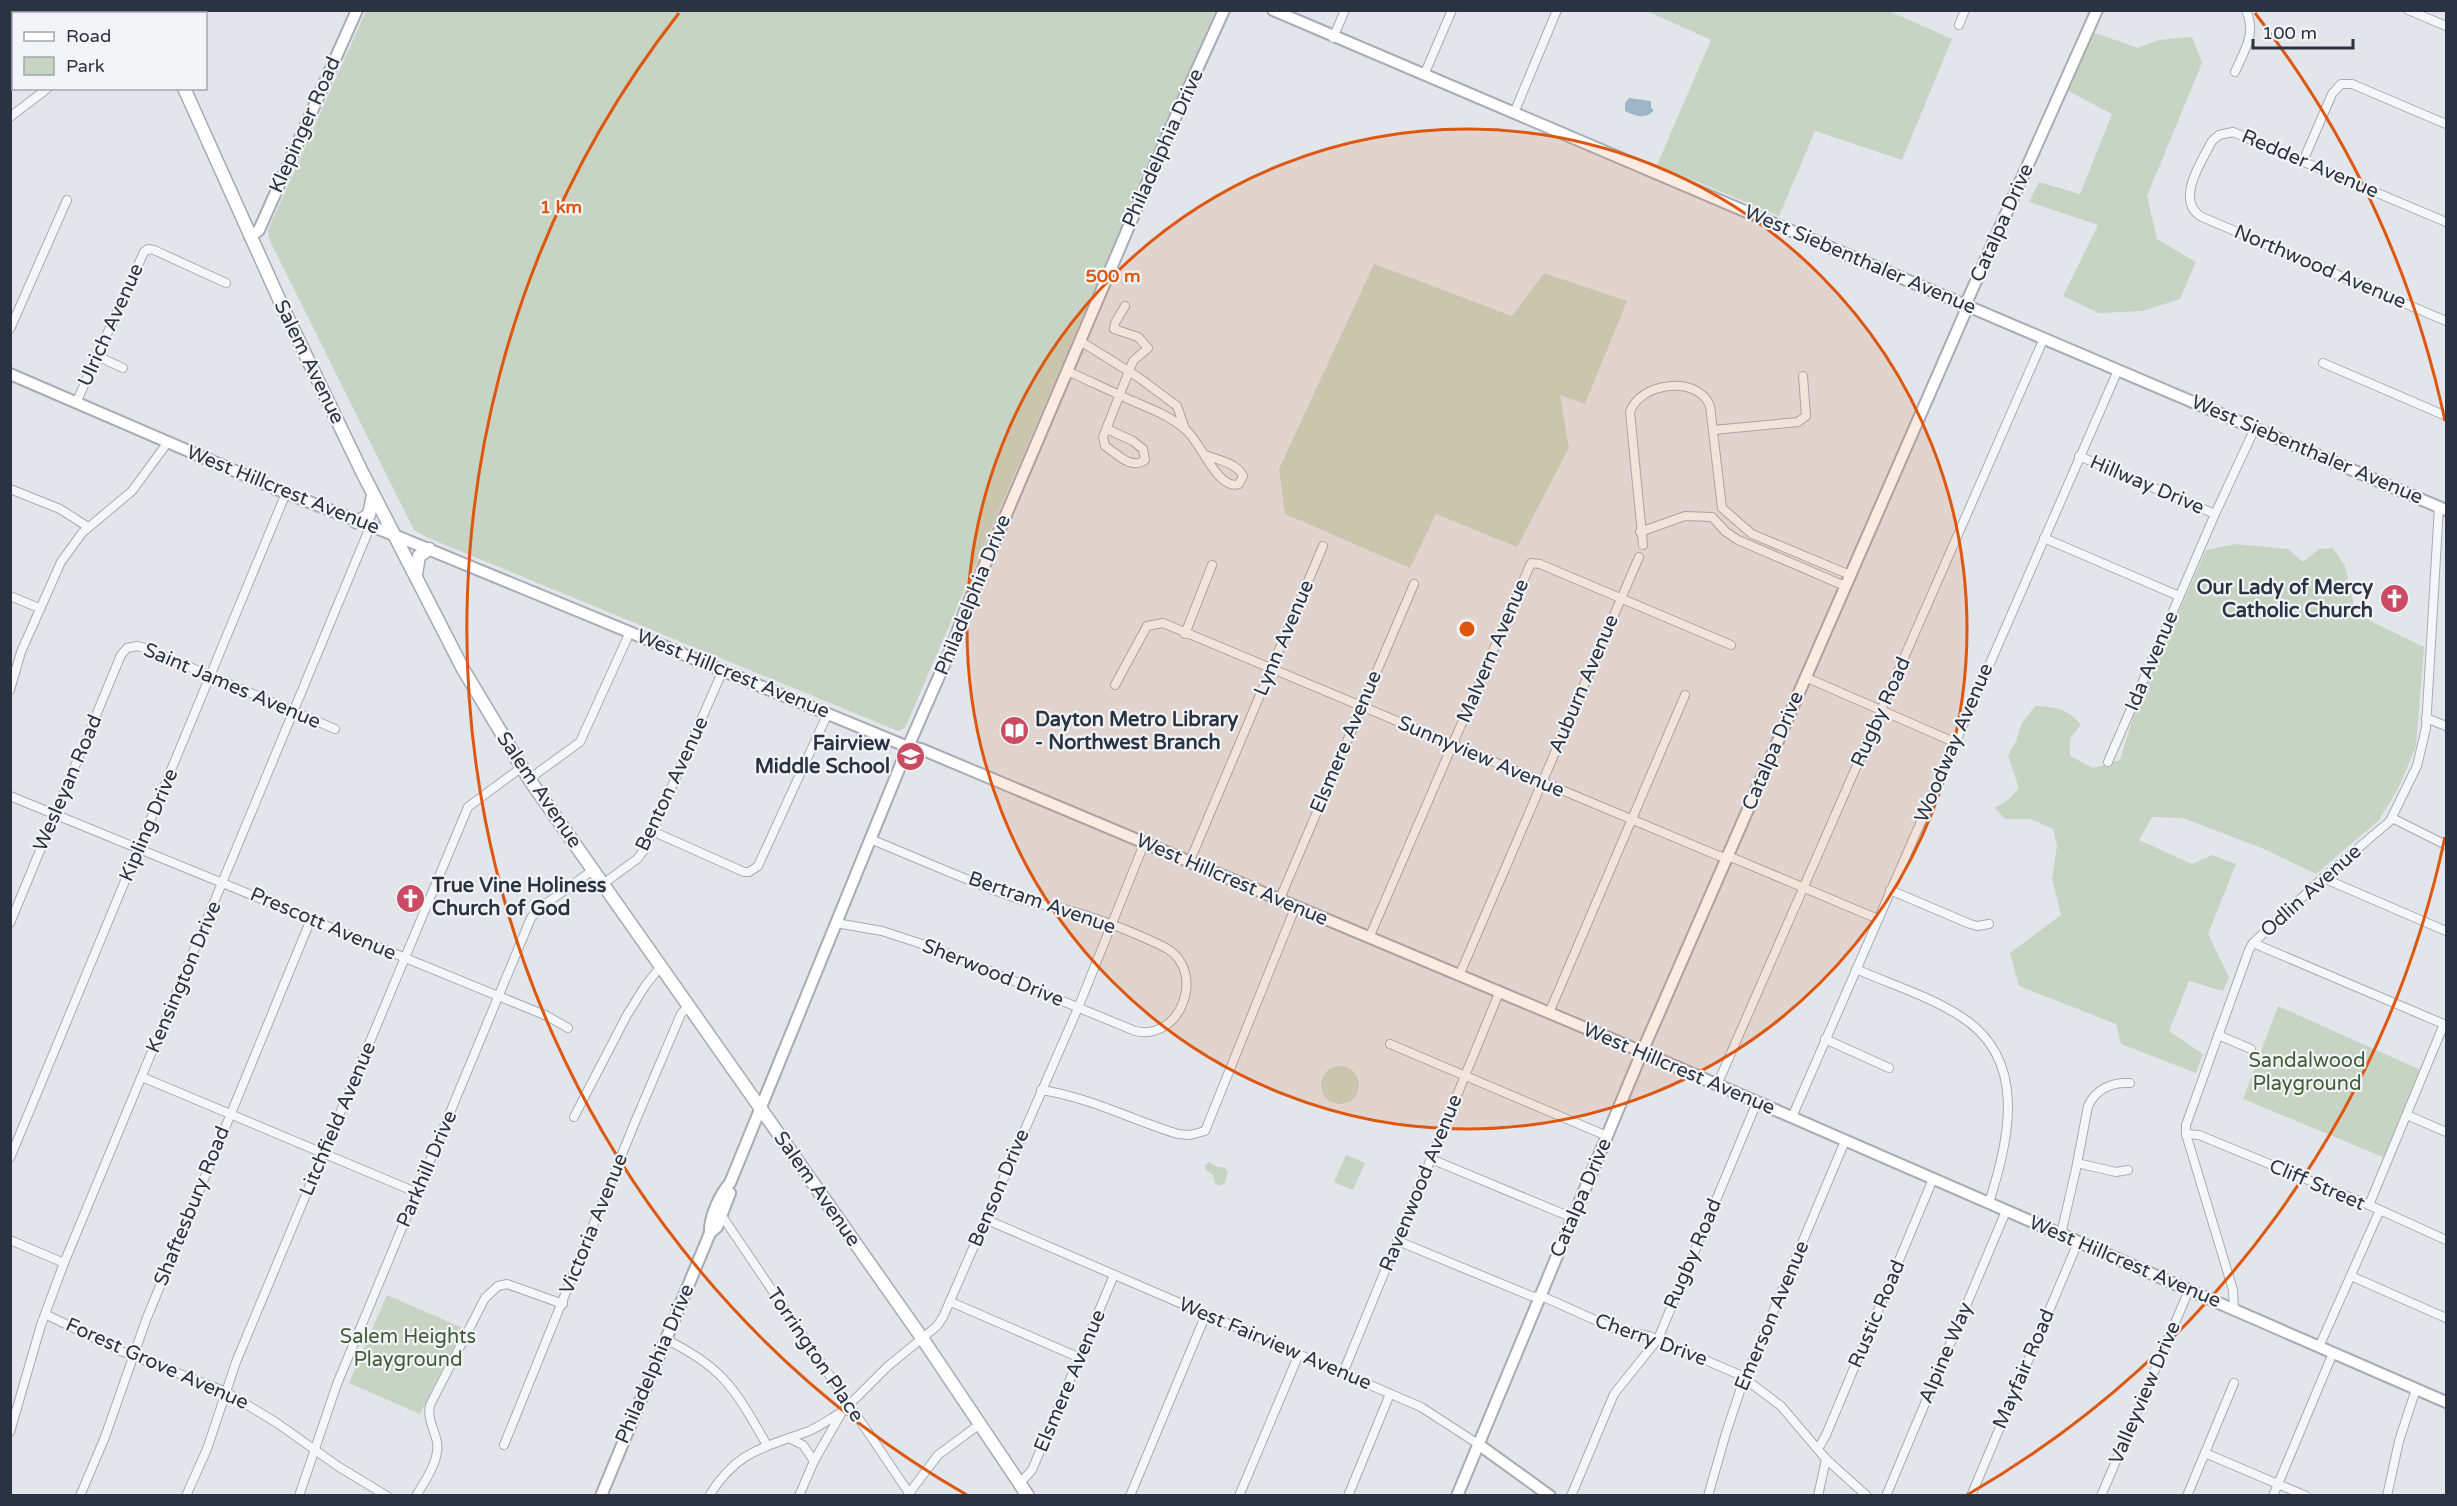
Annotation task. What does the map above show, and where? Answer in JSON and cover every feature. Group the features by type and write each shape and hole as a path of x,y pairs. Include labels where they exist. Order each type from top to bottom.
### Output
{"main road":[{"name":"Salem Avenue","path":"185,90 250,237 373,494 463,669 522,767 922,1338 1029,1496"},
{"path":"356,522 369,515 372,510 373,494"},
{"path":"416,574 419,556 429,549"}],"street":[{"name":"Klepinger Road","path":"250,237 259,230 357,10"},
{"name":"Philadelphia Drive","path":"601,1496 710,1233 710,1224 725,1189 730,1183 965,611 1175,118 1224,10"},
{"name":"West Siebenthaler Avenue","path":"1274,10 1333,38 2443,508"},
{"path":"1333,38 1345,10"},
{"path":"1424,75 1452,10"},
{"path":"1514,113 1557,10"},
{"path":"1959,25 1965,10"},
{"name":"Catalpa Drive","path":"1457,1496 1642,1052 2097,10"},
{"path":"2235,72 2251,34 2246,10"},
{"path":"2408,10 2446,26"},
{"path":"2303,161 2332,94 2342,84 2352,84 2446,124"},
{"path":"10,117 45,90"},
{"name":"Redder Avenue","path":"2194,211 2190,201 2191,188 2212,141 2219,135 2229,132 2237,133 2446,222"},
{"path":"10,329 67,200"},
{"name":"Northwood Avenue","path":"2194,211 2202,217 2446,321"},
{"name":"Ulrich Avenue","path":"76,402 142,254 148,249 226,283"},
{"path":"1107,429 1143,449 1145,460 1139,464 1133,464 1105,446 1103,438 1133,361 1148,348 1138,337 1114,329 1125,306"},
{"name":"Rugby Road","path":"1718,1085 2044,338"},
{"path":"1080,341 1130,371 1177,406 1184,428"},
{"path":"96,356 123,368"},
{"path":"2323,363 2446,416"},
{"name":"Woodway Avenue","path":"1792,1117 2118,370"},
{"path":"1067,371 1176,420 1192,436 1218,477 1228,484 1239,484 1243,476 1235,466 1205,455"},
{"name":"West Hillcrest Avenue","path":"10,374 286,493 429,549 908,747 921,750 1642,1052 2446,1402"},
{"path":"1713,430 1798,422 1806,416 1803,376"},
{"path":"1643,545 1629,416 1634,403 1642,395 1653,390 1677,386 1689,388 1706,398 1710,406 1722,508 1752,534 1850,575"},
{"name":"Ida Avenue","path":"2108,762 2215,514 2255,428"},
{"path":"10,690 21,652 61,562 88,527 132,491 168,442"},
{"name":"Hillway Drive","path":"2079,456 2215,514"},
{"path":"10,489 60,509 88,527"},
{"name":"Kipling Drive","path":"10,1158 286,493"},
{"path":"1640,532 1685,516 1712,517 1722,508"},
{"name":"Odlin Avenue","path":"2186,1134 2186,1125 2248,950 2323,878 2392,818 2421,757 2443,508"},
{"path":"1712,517 1726,532 1750,546 1845,586"},
{"name":"Kensington Drive","path":"10,1432 45,1314 64,1263 370,527"},
{"path":"2044,538 2180,596"},
{"name":"Lynn Avenue","path":"1189,863 1323,546"},
{"name":"Auburn Avenue","path":"1459,976 1639,557"},
{"name":"Malvern Avenue","path":"1369,938 1532,563 1621,598"},
{"path":"1185,634 1212,565"},
{"name":"Elsmere Avenue","path":"1279,901 1414,584"},
{"path":"10,596 39,608"},
{"path":"1621,598 1731,645"},
{"name":"Sunnyview Avenue","path":"1115,685 1147,626 1163,623 1632,820 1719,856 1727,856 1878,919"},
{"path":"530,778 580,742 630,632"},
{"name":"Saint James Avenue","path":"129,646 145,648 335,729"},
{"name":"Wesleyan Road","path":"10,923 121,655 129,646"},
{"name":"Benton Avenue","path":"603,884 637,859 644,850 723,670"},
{"path":"1805,677 1954,742"},
{"path":"1549,1013 1685,695"},
{"path":"652,831 744,872 754,870 758,866 828,712"},
{"path":"2426,718 2446,726"},
{"name":"Litchfield Avenue","path":"186,1496 207,1449 236,1362 468,807 522,767"},
{"name":"Prescott Avenue","path":"10,796 498,998 547,1016 568,1028"},
{"path":"2392,818 2446,845"},
{"name":"Bertram Avenue","path":"870,839 1010,896 1081,914 1165,948 1183,966 1186,980 1182,1007 1172,1020 1147,1032"},
{"name":"Benson Drive","path":"799,1496 814,1461 842,1412 887,1367 937,1326 951,1302 1078,1008 1144,844"},
{"name":"Parkhill Drive","path":"298,1496 337,1384 533,914 594,870"},
{"path":"2323,878 2446,931"},
{"path":"1890,890 1970,924 1977,926 1989,924"},
{"path":"1041,1090 1067,1094 1178,1134 1205,1131 1295,908"},
{"name":"Shaftesbury Road","path":"80,1496 105,1437 132,1356 311,919"},
{"name":"Sherwood Drive","path":"836,923 866,927 912,940 1135,1031 1147,1032"},
{"path":"2253,943 2445,1025 2368,1205"},
{"path":"574,1117 627,1016 646,984 661,966"},
{"path":"1856,969 1960,1016 1981,1033 1998,1058 2007,1083 2008,1109 2004,1141 1989,1203"},
{"name":"Ravenwood Avenue","path":"1343,1373 1499,993"},
{"name":"Victoria Avenue","path":"504,1445 635,1122 681,1014 689,1005"},
{"path":"2218,1035 2251,1048"},
{"path":"1825,1039 1889,1068"},
{"path":"1390,1044 1607,1136"},
{"path":"142,1077 418,1193"},
{"path":"2061,1234 2090,1101 2098,1092 2111,1085 2130,1083"},
{"name":"Rugby Road","path":"1571,1496 1614,1394 1658,1339 1757,1102"},
{"path":"2407,1115 2446,1132"},
{"path":"2186,1134 2233,1290 2234,1310"},
{"name":"Cliff Street","path":"2186,1134 2199,1135 2446,1240"},
{"name":"Emerson Avenue","path":"1708,1496 1726,1433 1745,1379 1845,1141"},
{"path":"1431,1159 1573,1218"},
{"path":"2077,1163 2116,1172 2127,1170"},
{"name":"Rustic Road","path":"1818,1449 1826,1435 1934,1179"},
{"name":"Philadelphia Drive","path":"710,1233 717,1227 722,1216 731,1192 730,1183"},
{"name":"Alpine Way","path":"1886,1496 2006,1211"},
{"path":"2319,1347 2379,1212"},
{"name":"Torrington Place","path":"722,1216 908,1494"},
{"name":"West Fairview Avenue","path":"985,1219 1431,1412 1550,1496"},
{"path":"10,1240 64,1263"},
{"name":"Cherry Drive","path":"1398,1241 1613,1328 1658,1339 1733,1371 1781,1406 1826,1459 1867,1496"},
{"name":"Mayfair Road","path":"1971,1496 2078,1242"},
{"name":"Elsmere Avenue","path":"1020,1483 1032,1470 1114,1275"},
{"path":"2351,1276 2446,1318"},
{"path":"417,1496 437,1453 437,1442 429,1415 430,1405 485,1298 498,1286 507,1284 563,1304"},
{"name":"Valleyview Drive","path":"2101,1496 2189,1290"},
{"path":"951,1302 1080,1358"},
{"name":"Forest Grove Avenue","path":"45,1314 132,1356 226,1392 387,1496"},
{"path":"1130,1496 1206,1314"},
{"path":"665,1339 704,1359 721,1374 735,1392 767,1445"},
{"path":"2273,1496 2333,1353"},
{"path":"1239,1496 1299,1354"},
{"path":"2187,1496 2234,1383"},
{"path":"2387,1496 2399,1441 2416,1389"},
{"path":"1348,1496 1390,1394"},
{"path":"709,1496 733,1465 751,1452 811,1430 842,1412"},
{"path":"908,1494 938,1455 980,1424"},
{"path":"789,1438 803,1445 814,1461"},
{"path":"2205,1453 2306,1496"},
{"path":"1818,1496 1826,1459"}],"green space":[{"path":"366,11 1215,11 905,728 898,731 426,537 414,530 269,239 268,230"},
{"path":"1647,11 1889,11 1952,39 1902,160 1815,131 1779,216 1657,165 1711,40"},
{"path":"2092,32 2138,48 2158,40 2192,37 2202,63 2147,196 2157,239 2196,262 2180,299 2143,311 2099,313 2063,296 2098,225 2029,202 2039,182 2080,194 2112,114 2068,91"},
{"path":"1374,264 1512,316 1544,273 1627,301 1585,404 1560,395 1569,448 1517,547 1436,514 1410,568 1285,514 1279,469"},
{"path":"2236,544 2288,549 2303,562 2319,549 2333,548 2345,566 2356,614 2424,647 2416,746 2399,787 2379,820 2316,874 2264,849 2183,818 2152,817 2139,840 2192,864 2212,855 2236,864 2208,934 2229,977 2223,991 2189,981 2169,1031 2203,1054 2196,1073 2121,1044 2116,1024 2019,986 2010,953 2061,915 2052,879 2057,846 2053,829 2031,819 2005,819 1995,808 2008,800 2019,788 2008,756 2022,723 2035,706 2066,712 2081,725 2070,738 2070,756 2093,768 2120,760 2134,714 2206,550"},
{"name":"Sandalwood Playground","path":"2278,1006 2425,1072 2388,1159 2243,1099"},
{"path":"1340,1066 1354,1071 1359,1085 1354,1099 1340,1104 1326,1099 1321,1085 1326,1071"},
{"path":"1346,1155 1365,1163 1353,1190 1334,1182"},
{"path":"1209,1162 1225,1168 1228,1172 1225,1183 1219,1186 1215,1183 1213,1175 1206,1170 1205,1165"},
{"name":"Salem Heights Playground","path":"387,1295 463,1328 420,1414 349,1383"}],"water":[{"path":"1629,98 1651,101 1651,108 1654,110 1644,116 1636,116 1625,111 1625,103"}],"place":[{"name":"Our Lady of Mercy Catholic Church","path":"2394,599"},
{"name":"Dayton Metro Library - Northwest Branch","path":"1014,731"},
{"name":"Fairview Middle School","path":"911,756"},
{"name":"True Vine Holiness Church of God","path":"411,898"}]}
